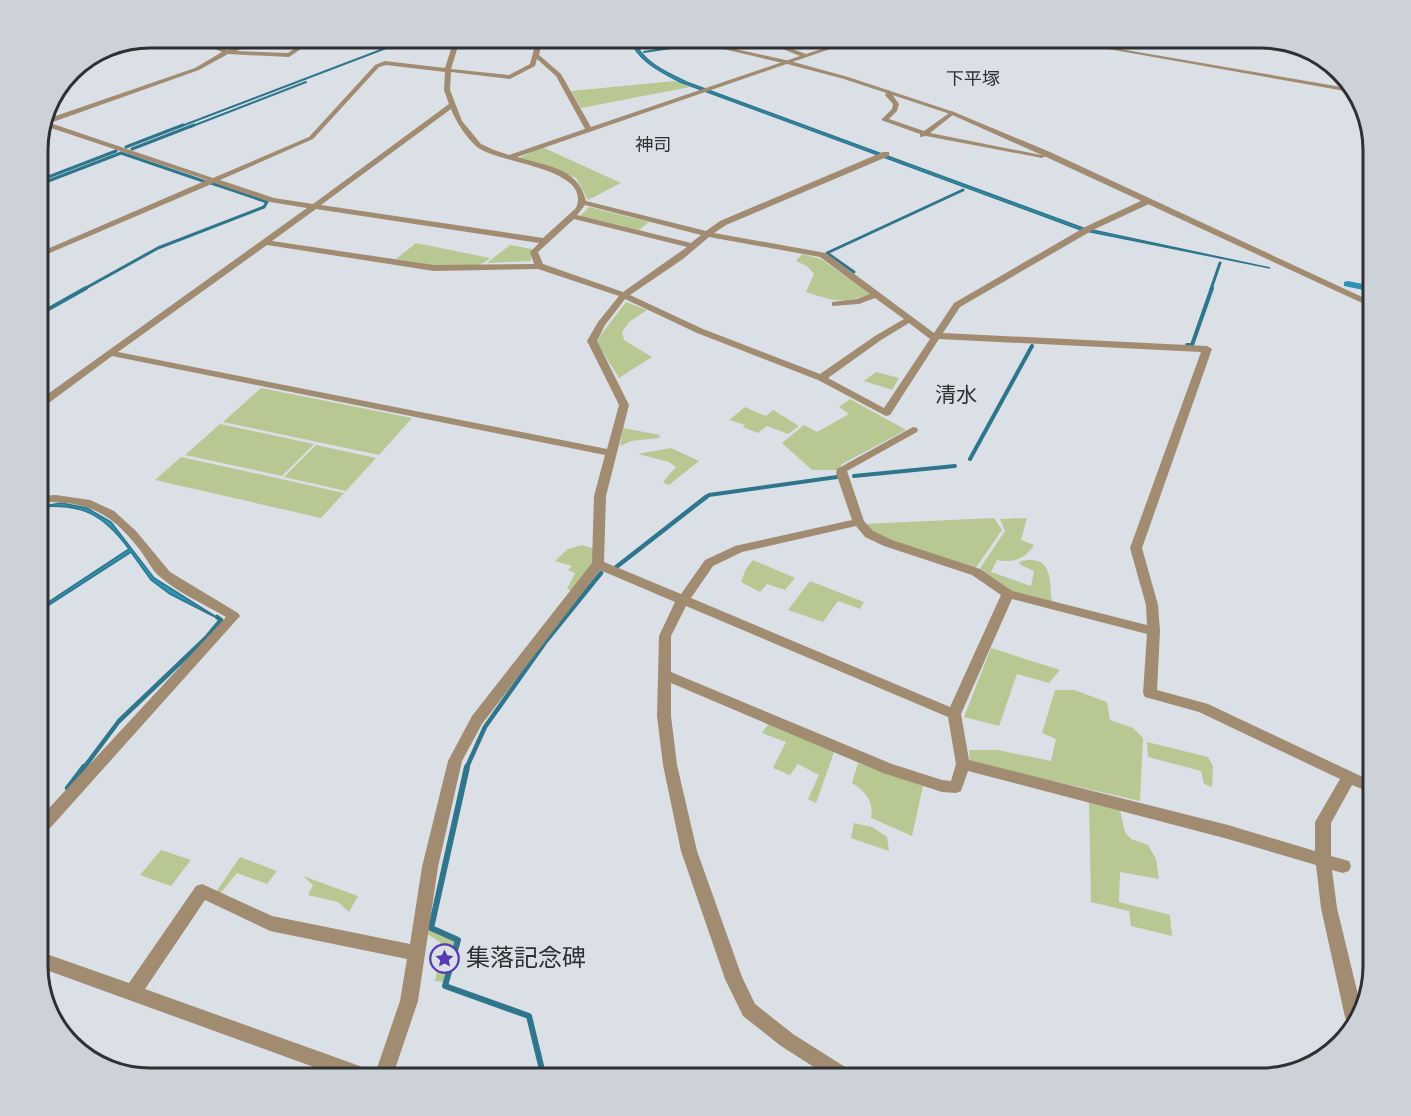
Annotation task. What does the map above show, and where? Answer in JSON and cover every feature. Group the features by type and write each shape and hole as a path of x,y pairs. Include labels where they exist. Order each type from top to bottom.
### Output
{"street":[{"path":"218,48 228,52 289,55 299,48"},
{"path":"53,119 197,69 239,48"},
{"path":"454,48 448,69 447,90 451,106 459,121 479,145 491,152 560,172 572,179 579,188 582,202 573,216 534,252 539,266"},
{"path":"48,252 311,138 377,66 385,63 510,77 533,65 538,48"},
{"path":"724,48 788,62 952,113 1363,300"},
{"path":"785,48 805,56"},
{"path":"510,157 829,48"},
{"path":"1107,48 1343,89"},
{"path":"537,56 559,75 589,130"},
{"path":"889,92 888,95 896,104 895,110 884,120 923,135 1042,156"},
{"path":"48,399 451,106"},
{"path":"923,135 952,113"},
{"path":"51,126 273,200 544,241"},
{"path":"386,1068 409,1001 430,867 455,761 477,720 598,564 600,496 624,405 592,340 601,324 624,295 707,234 723,224 883,156"},
{"path":"265,242 434,268 539,266 624,295 700,331 821,378 886,413 957,305 1087,230 1148,201"},
{"path":"582,202 707,234 823,255 937,337 1207,349 1136,548 1152,605 1154,631 1150,693 1203,708 1355,779 1323,822 1323,860 1329,908 1352,1010"},
{"path":"573,216 692,246"},
{"path":"835,304 859,301 878,294"},
{"path":"821,378 878,338 910,319"},
{"path":"110,353 610,453"},
{"path":"914,430 842,469 859,522 869,534 888,543 976,572 1008,594 1154,631"},
{"path":"48,499 69,498 92,502 105,509 116,516 161,572 234,616 48,818"},
{"path":"831,1068 787,1040 749,1010 734,979 687,840 670,765 664,716 665,636 682,600 709,563 739,549 859,522"},
{"path":"598,564 954,714"},
{"path":"665,675 888,769 942,786 956,787 963,764 954,714 1008,594"},
{"path":"963,764 1228,832 1343,866"},
{"path":"132,993 202,891 270,922 400,951 416,951"},
{"path":"48,963 340,1068"}],"green space":[{"path":"675,81 690,87 581,108 571,91"},
{"path":"542,147 621,183 588,200 576,178 546,165 519,158"},
{"path":"589,207 649,222 639,230 580,216"},
{"path":"416,243 490,258 481,264 458,268 445,268 396,259"},
{"path":"510,245 532,249 531,261 487,263"},
{"path":"802,254 821,259 871,294 838,300 806,292 814,274 807,266 796,261"},
{"path":"626,302 647,310 629,322 622,332 624,340 652,357 619,378 597,343"},
{"path":"876,372 899,378 892,390 864,381"},
{"path":"261,388 412,418 379,455 223,422"},
{"path":"850,399 906,430 842,464 839,470 812,470 782,443 804,425 817,432 849,414 839,407"},
{"path":"745,407 766,416 773,410 799,426 788,434 767,426 758,433 743,427 745,425 729,420"},
{"path":"220,424 314,444 282,476 185,455"},
{"path":"623,428 660,435 659,438 631,441 620,446"},
{"path":"316,445 376,458 346,491 284,477"},
{"path":"671,448 699,461 669,485 663,482 676,467 669,462 638,454"},
{"path":"181,457 344,493 321,518 155,480"},
{"path":"994,518 1002,530 975,569 900,546 873,532 864,524"},
{"path":"1027,518 1021,540 1034,545 1027,554 1018,559 997,560 991,572 1031,586 1034,571 1019,564 1021,561 1031,560 1039,562 1047,570 1052,602 1012,593 979,570 1005,531 1000,519"},
{"path":"582,545 595,549 595,564 573,591 567,589 575,573 568,570 572,566 555,561 568,549"},
{"path":"753,560 795,578 785,590 767,584 760,592 741,582 746,569"},
{"path":"810,581 864,602 860,609 838,601 823,622 788,610"},
{"path":"991,648 1060,670 1049,683 1017,674 999,726 964,717"},
{"path":"1055,690 1074,690 1107,702 1110,720 1133,728 1143,738 1140,801 970,762 969,750 997,750 1051,761 1056,739 1042,733"},
{"path":"769,723 834,752 816,803 808,799 819,775 798,764 790,775 773,768 786,742 762,733"},
{"path":"1147,742 1208,757 1213,766 1212,787 1204,784 1201,771 1148,757"},
{"path":"858,763 923,786 912,836 871,818 870,802 861,789 852,783"},
{"path":"1089,801 1120,810 1125,832 1131,839 1148,845 1156,859 1159,879 1120,872 1119,902 1170,915 1172,936 1131,926 1129,911 1091,902"},
{"path":"854,823 872,827 887,837 889,851 851,838"},
{"path":"161,850 191,860 171,886 140,875"},
{"path":"240,857 277,871 267,884 237,873 220,894 216,892"},
{"path":"303,876 358,896 349,912 338,902 308,895 313,885"},
{"path":"428,927 457,941 445,982 435,981 442,950 440,942 427,934"}],"water":[{"path":"634,48 638,48 656,66 689,83 1083,228 1270,268 1081,230 680,82 657,69"},
{"path":"61,503 87,508 111,522 154,578 221,620 170,594 151,580 131,552 48,606 48,602 129,549 110,527 90,513 79,509 48,505"}],"waterway":[{"path":"179,127 386,48"},
{"path":"644,52 671,48"},
{"path":"190,127 306,82"},
{"path":"126,147 183,125"},
{"path":"132,149 194,125"},
{"path":"48,177 116,151"},
{"path":"48,181 121,153 206,182"},
{"path":"84,289 158,248 264,207 267,202 211,183"},
{"path":"854,272 827,253 963,190"},
{"path":"1211,289 1220,263"},
{"path":"1348,284 1363,287"},
{"path":"48,309 86,288"},
{"path":"1187,345 1192,345 1212,288"},
{"path":"970,459 1032,346"},
{"path":"854,476 955,466"},
{"path":"704,499 709,495 837,477"},
{"path":"615,568 706,497"},
{"path":"466,769 485,727 546,641 601,573"},
{"path":"83,769 119,721 206,638 221,620 217,617"},
{"path":"68,788 84,767"},
{"path":"467,767 431,928 458,940 445,986 529,1016 542,1068"}],"place":[{"name":"集落記念碑","path":"445,958"}],"district":[{"name":"下平塚","path":"973,79"},
{"name":"神司","path":"653,145"},
{"name":"清水","path":"956,395"}]}
